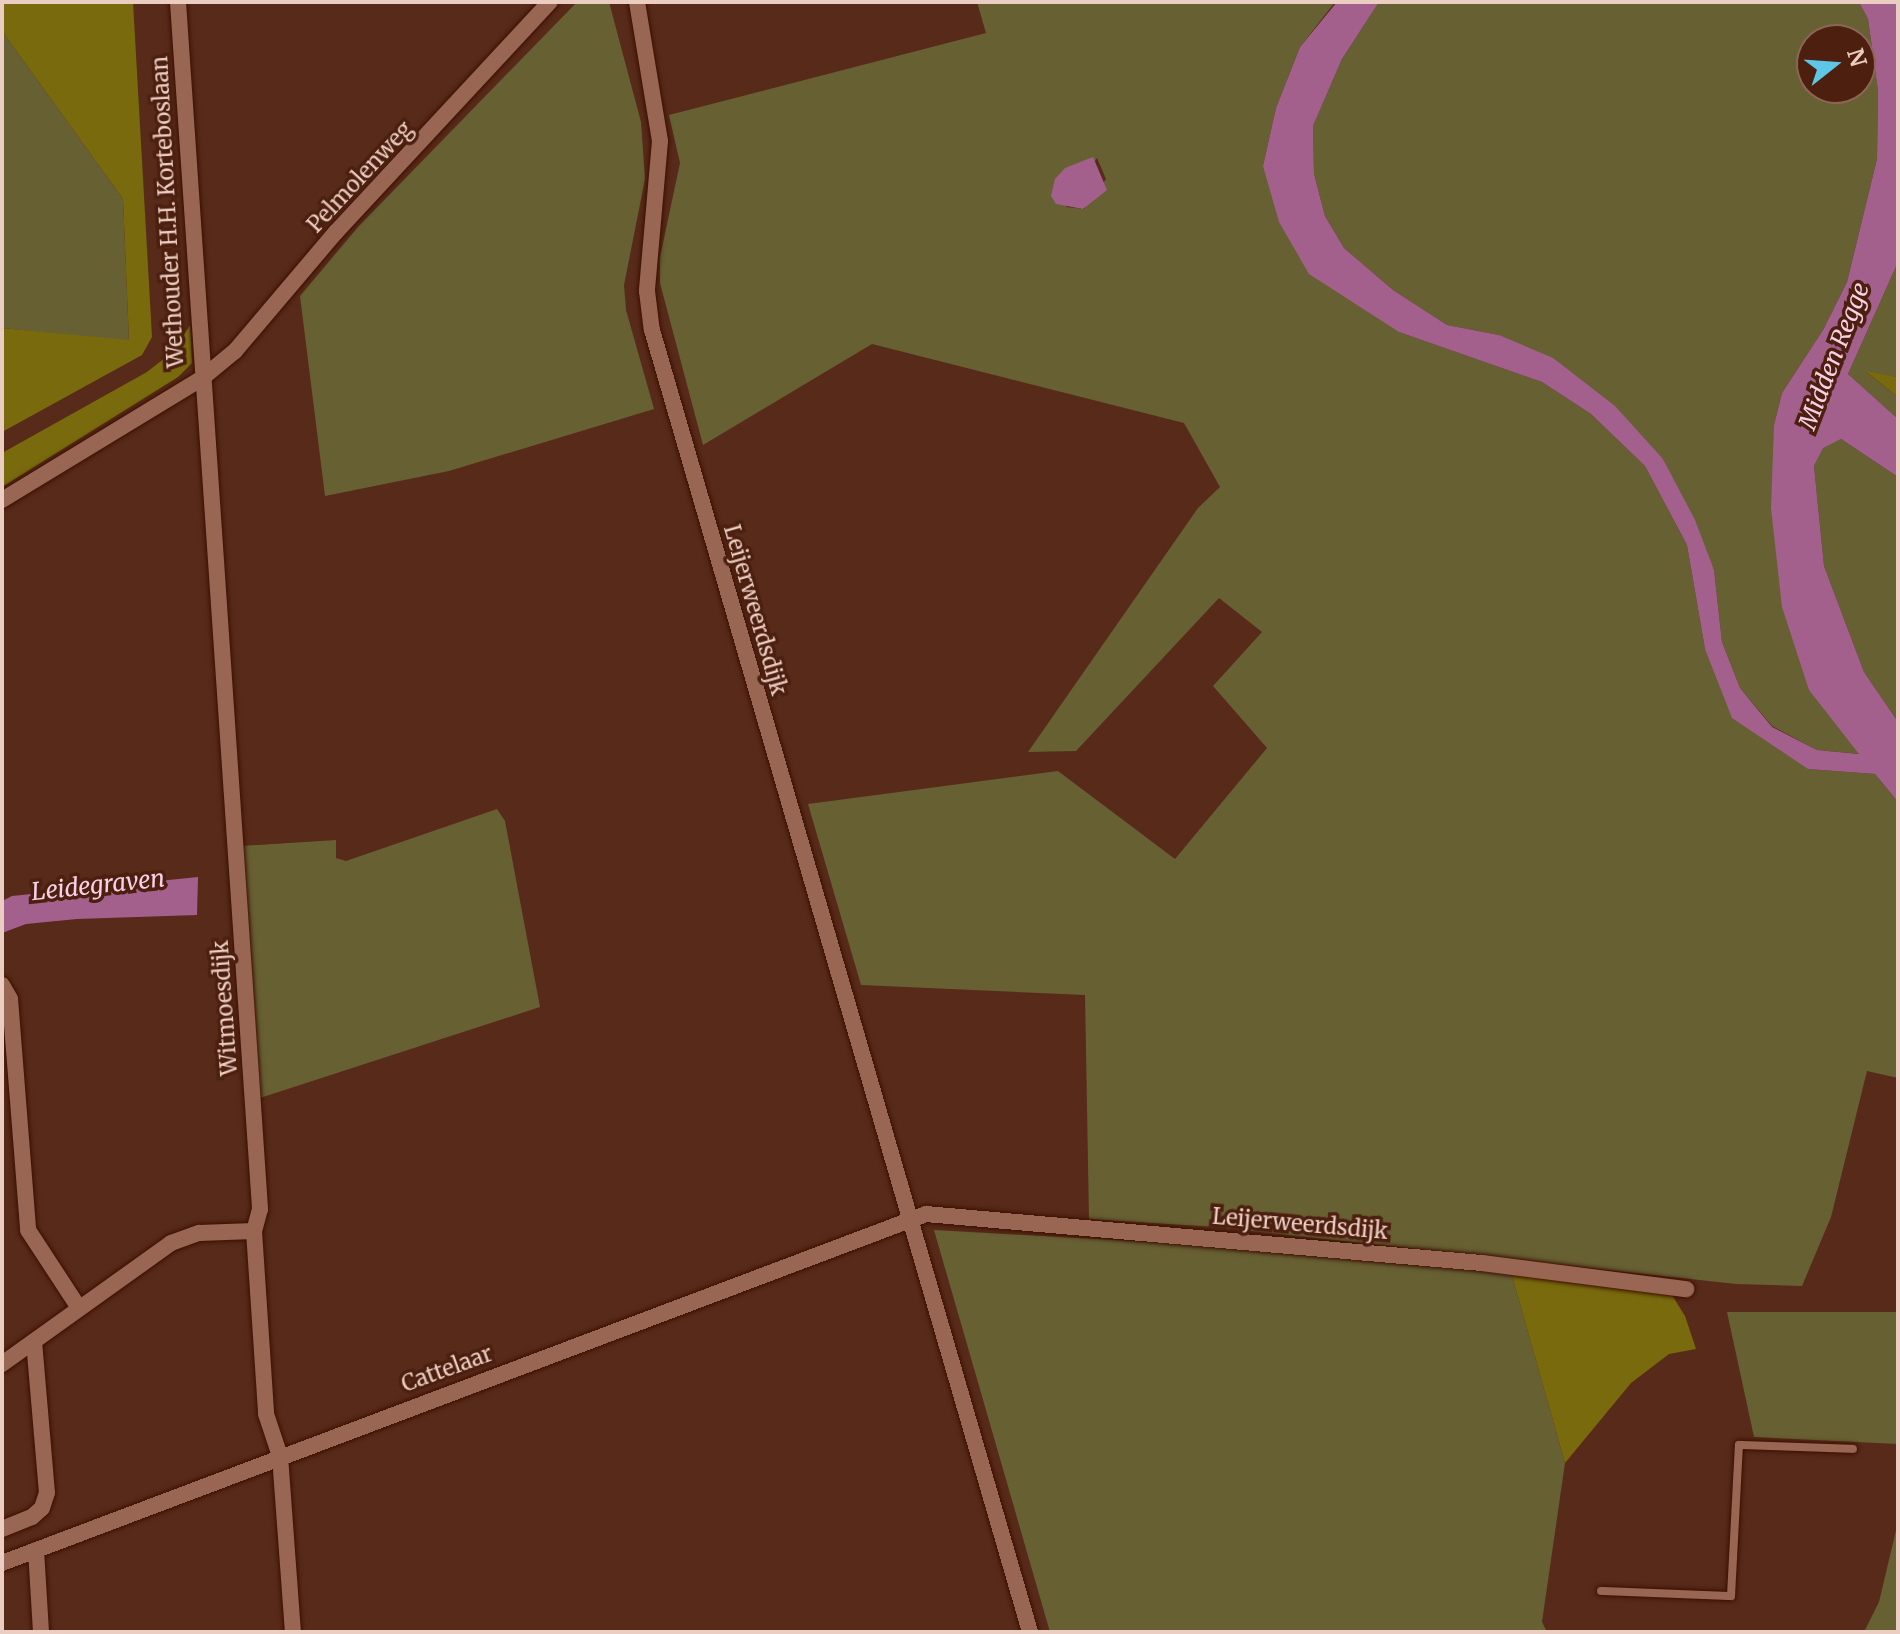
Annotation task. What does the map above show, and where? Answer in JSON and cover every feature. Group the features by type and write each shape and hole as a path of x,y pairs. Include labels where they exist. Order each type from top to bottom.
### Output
{"street":[{"name":"Wethouder H.H. Korteboslaan","path":"2,500 201,379 178,2"},
{"name":"Pelmolenweg","path":"201,379 268,317 336,232 550,2"},
{"name":"Leijerweerdsdijk","path":"637,2 660,141 647,291 652,330 1030,1632"},
{"name":"Witmoesdijk","path":"201,379 260,1209 254,1231 266,1414 280,1456 293,1632"},
{"path":"2,985 10,999 28,1230 79,1308"},
{"name":"Leijerweerdsdijk","path":"910,1220 926,1214 1081,1226 1482,1263 1686,1289"},
{"name":"Cattelaar","path":"2,1563 910,1220"},
{"path":"2,1364 171,1243 199,1233 254,1231"},
{"path":"2,1529 32,1517 42,1508 47,1493 34,1342"},
{"path":"36,1550 41,1632"}],"lane":[{"path":"1601,1591 1731,1596 1739,1445 1853,1449"}],"shaded area":[{"path":"2,2 133,2 152,337 142,355 2,432 2,328 129,340 123,199 2,31"},
{"path":"577,2 609,2 641,122 645,179 624,285 626,310 654,409 449,471 325,496 300,296 358,227"},
{"path":"977,2 1335,2 1300,47 1276,108 1263,166 1399,332 1542,382 1591,414 1645,466 1687,545 1705,649 1808,769 1875,774 1898,802 1898,1078 1867,1071 1831,1217 1802,1286 1736,1284 1216,1227 1089,1219 1085,995 861,985 808,804 1058,771 1175,859 1267,748 1213,686 1262,632 1219,598 1076,751 1028,752 1198,508 1220,487 1184,423 872,344 703,445 660,283 660,257 680,163 669,115 986,33","holes":["1097,158 1106,179 1084,209 1066,207"]},
{"path":"1379,2 1859,2 1869,24 1796,24 1796,104 1876,104 1876,77 1877,159 1847,282 1823,330 1782,393 1774,425 1861,754 1817,750 1772,726 1740,688 1722,642 1714,570 1663,459 1499,335 1447,325 1393,290 1344,248 1325,216 1314,174 1313,126 1342,59"},
{"path":"2,31 123,199 129,341 2,328"},
{"path":"1898,262 1898,377 1866,372 1898,397 1898,419 1848,374"},
{"path":"190,325 192,363 178,377 2,487 2,453 147,372 175,350"},
{"path":"1865,371 1898,377 1898,397"},
{"path":"1841,439 1898,477 1898,722 1864,672 1824,566 1814,466 1823,447"},
{"path":"497,809 505,821 540,1007 260,1098 241,846 336,840 336,858 346,861"},
{"path":"934,1230 1222,1246 1511,1272 1565,1463 1542,1622 1547,1632 1050,1632"},
{"path":"1511,1272 1670,1292 1685,1316 1696,1349 1669,1354 1631,1383 1565,1463"},
{"path":"1727,1312 1898,1312 1898,1444 1754,1437"},
{"path":"1898,1522 1898,1632 1864,1632 1879,1602"}],"water":[{"name":"Midden Regge","path":"1337,2 1379,2 1342,59 1313,126 1314,174 1325,216 1344,248 1393,290 1447,325 1499,335 1553,358 1615,406 1663,459 1695,520 1714,570 1722,642 1740,688 1772,727 1817,750 1859,754 1809,690 1782,607 1771,508 1774,425 1782,393 1823,330 1847,282 1877,159 1876,24 1869,24 1859,2 1898,2 1898,262 1848,374 1898,419 1898,477 1841,439 1823,448 1814,466 1824,566 1864,672 1898,722 1898,802 1875,774 1808,769 1732,718 1705,649 1687,545 1645,466 1591,414 1542,382 1399,332 1309,274 1279,222 1263,166 1276,108 1300,47"},
{"path":"1093,157 1107,190 1083,209 1056,204 1051,196 1055,179 1065,168"},
{"path":"198,877 197,915 77,919 26,924 2,933 2,901 12,896"}],"water label":[{"name":"Leidegraven","path":"98,885"}]}
